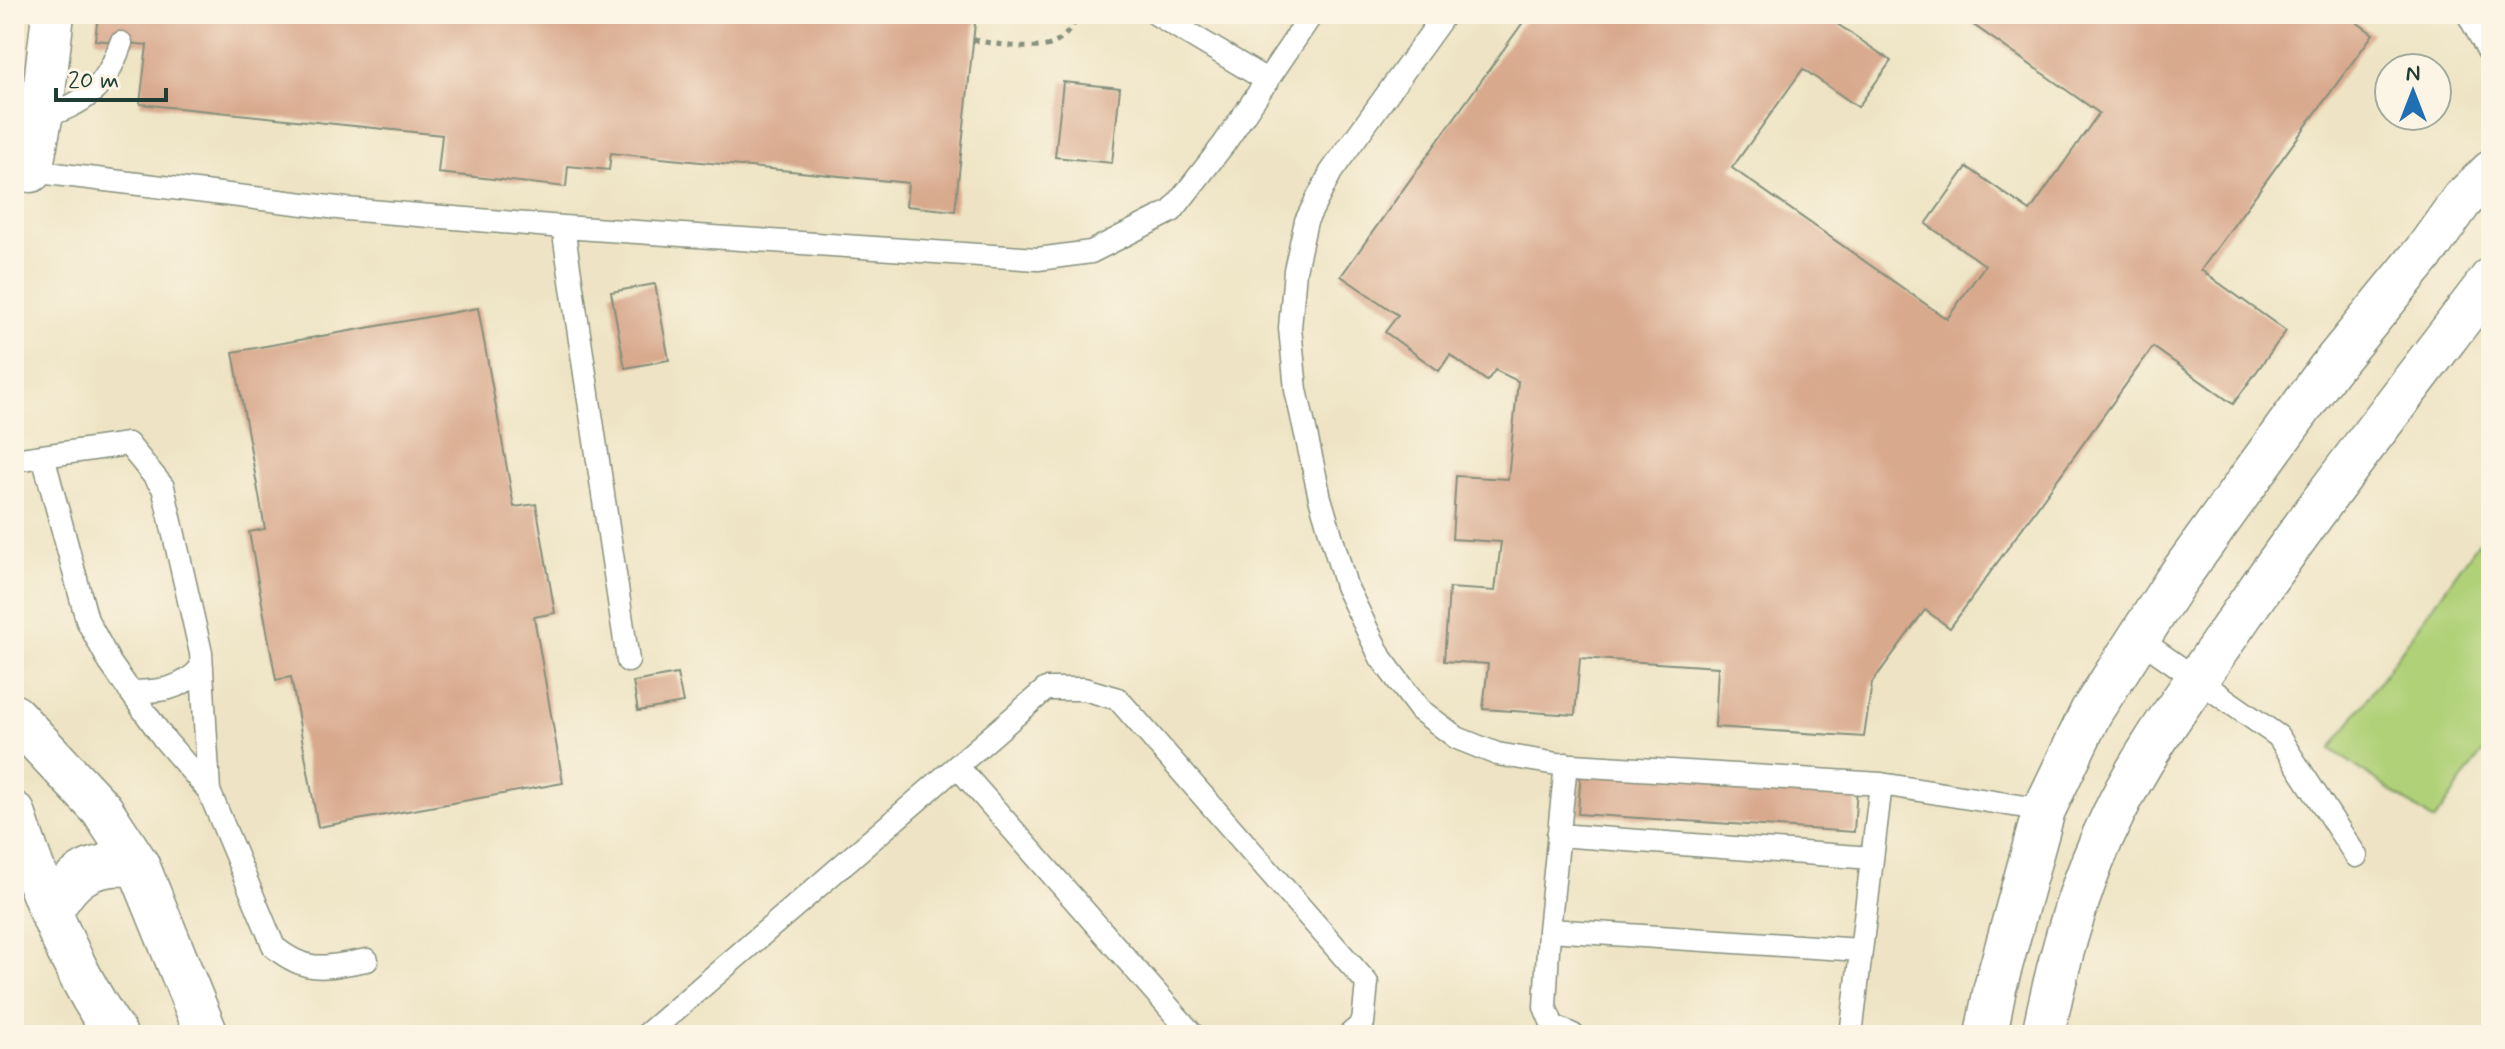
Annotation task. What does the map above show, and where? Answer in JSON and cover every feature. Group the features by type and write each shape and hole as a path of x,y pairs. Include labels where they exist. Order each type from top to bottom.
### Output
{"street":[{"path":"22,170 41,118 53,14"},
{"path":"1986,1035 1995,988 2044,810 2091,712 2175,582 2329,369 2427,249 2462,200 2491,172"},
{"path":"2043,1035 2054,981 2079,898 2113,815 2154,743 2246,607 2491,279"},
{"path":"14,716 102,810 138,865 207,1035"},
{"path":"14,813 51,912 86,984 116,1035"},
{"path":"51,912 64,889 86,871 112,863 138,865"}],"lane":[{"path":"1156,14 1268,81"},
{"path":"22,170 346,209 1038,259 1091,252 1172,211 1268,81 1312,14"},
{"path":"1445,14 1331,172 1306,221 1295,270 1290,328 1296,390 1320,498 1346,586 1381,658 1420,710 1457,738 1497,754 1566,764 1881,784 2044,810"},
{"path":"2468,14 2491,56"},
{"path":"41,118 65,110 93,93 112,71 121,43"},
{"path":"563,227 628,661"},
{"path":"14,460 128,444 163,487 202,667 209,791"},
{"path":"43,456 87,620 110,663 164,739 209,791 274,947 289,960 307,967 367,960"},
{"path":"2139,639 2278,736 2356,856"},
{"path":"132,692 173,689 190,680 202,667"},
{"path":"646,1035 1046,689 1084,689 1118,699 1367,983 1363,1023 1349,1035"},
{"path":"1566,764 1549,930 1545,1007 1553,1026 1573,1035"},
{"path":"957,766 1193,1035"},
{"path":"1851,1035 1881,784"},
{"path":"1558,835 1872,858"},
{"path":"1549,930 1861,950"}],"path":[{"path":"973,40 1037,47 1055,43 1071,29 1080,14"}],"green space":[{"path":"2478,543 2491,552 2491,740 2434,821 2331,749"}],"building":[{"path":"98,14 976,14 955,211 906,206 908,183 611,153 609,170 568,166 566,187 438,173 442,135 140,104 147,45 95,40"},
{"path":"1529,14 1838,14 1833,21 1891,61 1858,107 1803,69 1732,168 1947,319 1985,265 1926,224 1967,167 2030,211 2099,113 1958,14 2345,14 2373,34 2201,270 2286,331 2233,404 2153,347 1950,628 1925,610 1872,683 1864,737 1715,727 1718,667 1580,658 1575,715 1483,709 1488,664 1444,661 1449,588 1495,591 1501,542 1452,539 1456,476 1508,479 1518,381 1495,370 1487,381 1450,355 1439,371 1385,332 1398,315 1341,276"},
{"path":"1063,82 1120,88 1112,163 1055,157"},
{"path":"655,284 669,360 625,368 611,292"},
{"path":"478,308 514,507 536,504 555,613 534,617 563,783 318,827 291,677 276,680 249,532 265,529 233,352"},
{"path":"677,674 683,703 638,711 633,682"},
{"path":"1581,768 1857,787 1854,832 1578,814"}]}
